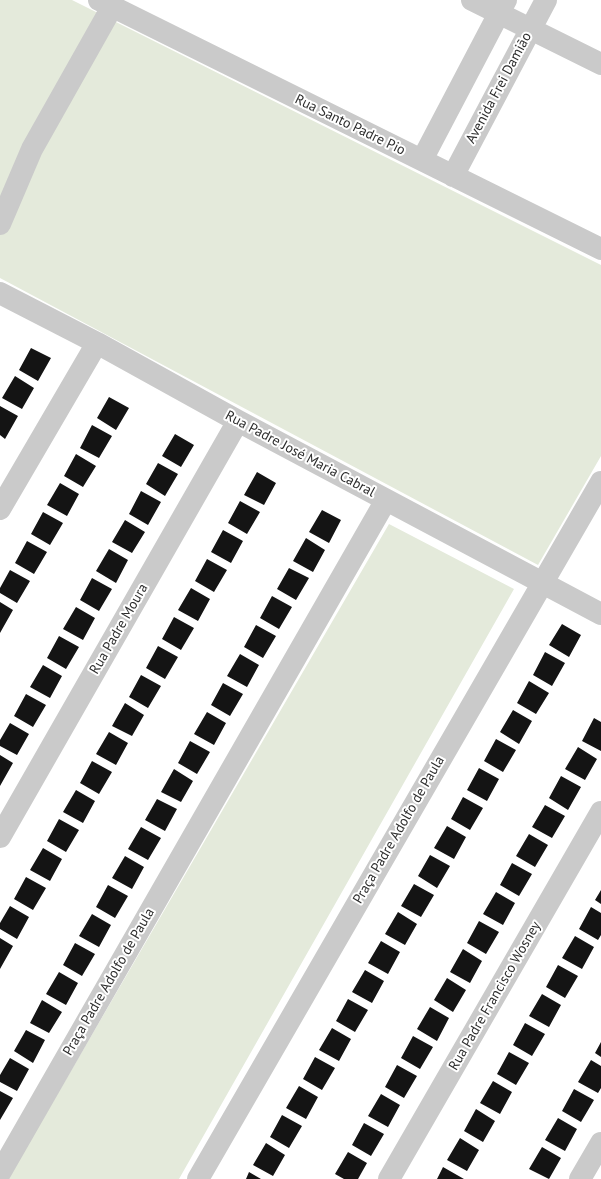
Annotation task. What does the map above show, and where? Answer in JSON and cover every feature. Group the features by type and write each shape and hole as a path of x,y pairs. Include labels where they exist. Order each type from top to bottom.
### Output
{"street":[{"path":"472,0 503,7 531,29 601,64"},
{"name":"Avenida Frei Damião","path":"453,176 546,0"},
{"path":"0,224 32,149 105,3"},
{"name":"Rua Santo Padre Pio","path":"105,3 601,249"},
{"path":"422,160 503,7"},
{"name":"Rua Padre José Maria Cabral","path":"0,293 97,343 238,421 601,614"},
{"path":"0,509 97,343"},
{"name":"Rua Padre Moura","path":"0,837 238,421"},
{"name":"Praça Padre Adolfo de Paula","path":"198,1179 601,482"},
{"name":"Praça Padre Adolfo de Paula","path":"0,1173 386,500"},
{"name":"Rua Padre Francisco Wosney","path":"389,1179 601,812"},
{"path":"580,1179 601,1143"}],"green space":[{"path":"0,0 72,0 601,265 601,456 538,565 0,278"},
{"path":"389,524 514,589 179,1179 8,1179"}],"building":[{"path":"31,348 51,358 38,381 19,370"},
{"path":"15,376 34,388 22,409 2,398"},
{"path":"109,397 129,408 116,430 97,418"},
{"path":"0,406 18,416 5,439 0,435"},
{"path":"92,425 112,436 99,458 80,448"},
{"path":"175,434 194,445 181,467 162,456"},
{"path":"76,454 96,466 83,487 64,476"},
{"path":"158,463 178,474 165,496 146,484"},
{"path":"257,472 276,483 264,505 244,495"},
{"path":"60,483 79,494 67,516 47,505"},
{"path":"141,491 161,502 148,525 129,514"},
{"path":"240,501 260,512 247,534 228,523"},
{"path":"322,510 341,520 329,543 309,532"},
{"path":"43,512 63,523 50,545 31,534"},
{"path":"125,520 145,532 132,553 112,542"},
{"path":"223,530 243,541 231,563 211,552"},
{"path":"306,538 325,550 313,572 293,561"},
{"path":"27,541 47,552 34,574 15,563"},
{"path":"109,549 128,560 116,583 96,571"},
{"path":"207,559 227,570 214,592 195,581"},
{"path":"289,568 309,578 296,600 277,589"},
{"path":"10,570 30,581 17,603 0,593 0,588"},
{"path":"92,578 112,589 99,611 80,600"},
{"path":"191,588 210,599 198,621 178,610"},
{"path":"272,596 292,607 279,629 260,618"},
{"path":"0,602 13,610 0,633"},
{"path":"76,607 95,618 83,640 63,629"},
{"path":"174,617 194,628 181,650 162,639"},
{"path":"562,624 581,635 569,657 549,645"},
{"path":"256,625 276,636 263,658 244,647"},
{"path":"59,636 79,647 66,669 47,658"},
{"path":"158,646 178,657 165,679 146,668"},
{"path":"545,652 565,663 552,686 533,675"},
{"path":"240,654 259,665 247,687 227,676"},
{"path":"43,665 62,676 50,698 30,687"},
{"path":"141,675 161,686 148,708 129,697"},
{"path":"529,681 549,693 536,714 517,703"},
{"path":"223,683 243,694 230,716 211,705"},
{"path":"26,694 46,705 33,727 14,716"},
{"path":"125,703 144,715 132,736 112,726"},
{"path":"513,710 532,721 519,744 500,732"},
{"path":"207,712 226,723 214,745 194,734"},
{"path":"594,718 601,722 601,751 582,741"},
{"path":"10,723 29,734 17,755 0,746 0,740"},
{"path":"109,732 128,743 116,765 96,754"},
{"path":"496,739 516,750 503,772 484,761"},
{"path":"190,741 210,752 197,774 178,763"},
{"path":"578,747 597,759 585,780 565,769"},
{"path":"0,755 13,763 0,786"},
{"path":"92,761 112,772 99,794 80,783"},
{"path":"479,768 499,779 487,801 467,790"},
{"path":"174,769 193,781 181,802 161,792"},
{"path":"561,776 581,787 568,810 549,798"},
{"path":"76,790 95,801 83,823 63,812"},
{"path":"463,797 483,808 470,830 451,819"},
{"path":"157,799 177,809 165,831 145,820"},
{"path":"545,805 565,816 552,838 532,827"},
{"path":"59,819 79,830 66,852 47,841"},
{"path":"447,826 466,837 454,859 434,848"},
{"path":"141,827 161,838 148,860 128,849"},
{"path":"529,834 548,845 535,867 516,856"},
{"path":"43,848 62,859 50,881 30,870"},
{"path":"430,855 450,866 437,888 418,876"},
{"path":"125,856 144,867 132,889 112,878"},
{"path":"512,863 532,874 519,896 500,885"},
{"path":"26,877 46,888 33,910 14,899"},
{"path":"414,884 434,895 421,917 401,906"},
{"path":"108,885 128,896 115,918 96,907"},
{"path":"601,890 601,904 595,900"},
{"path":"496,892 515,903 503,925 483,914"},
{"path":"10,906 29,917 17,939 0,929 0,923"},
{"path":"591,907 601,913 601,935 598,940 579,929"},
{"path":"398,912 417,924 405,945 385,934"},
{"path":"92,914 111,925 99,947 79,936"},
{"path":"479,921 499,932 486,954 467,943"},
{"path":"575,936 594,947 582,969 562,958"},
{"path":"0,938 13,946 0,969"},
{"path":"381,941 400,952 388,974 368,963"},
{"path":"75,943 95,954 82,976 63,965"},
{"path":"463,949 482,961 470,983 450,972"},
{"path":"558,965 578,976 565,998 546,987"},
{"path":"365,970 384,981 372,1003 352,992"},
{"path":"59,972 78,983 66,1005 46,994"},
{"path":"447,978 466,990 453,1012 434,1000"},
{"path":"542,994 561,1005 549,1027 529,1016"},
{"path":"348,999 368,1010 355,1032 336,1021"},
{"path":"42,1000 62,1012 49,1033 30,1023"},
{"path":"430,1007 449,1018 437,1041 417,1029"},
{"path":"525,1023 545,1034 532,1056 513,1045"},
{"path":"332,1028 351,1039 339,1061 319,1050"},
{"path":"26,1030 45,1040 33,1063 14,1051"},
{"path":"413,1036 433,1047 420,1069 401,1058"},
{"path":"601,1042 601,1057 595,1053"},
{"path":"509,1052 529,1063 516,1085 497,1074"},
{"path":"315,1057 335,1068 322,1090 303,1079"},
{"path":"10,1058 29,1069 17,1091 0,1082 0,1075"},
{"path":"591,1060 601,1066 601,1088 598,1093 578,1082"},
{"path":"397,1065 417,1076 404,1098 385,1087"},
{"path":"493,1081 512,1092 500,1114 480,1103"},
{"path":"299,1086 318,1097 306,1119 286,1108"},
{"path":"574,1089 594,1100 581,1122 562,1111"},
{"path":"0,1091 13,1098 0,1120"},
{"path":"381,1094 400,1105 388,1127 368,1116"},
{"path":"476,1109 495,1121 483,1142 464,1131"},
{"path":"282,1115 302,1126 289,1148 270,1137"},
{"path":"558,1118 577,1129 565,1151 545,1140"},
{"path":"364,1123 384,1134 371,1156 352,1145"},
{"path":"460,1138 479,1150 467,1171 447,1160"},
{"path":"266,1143 285,1155 273,1176 253,1165"},
{"path":"542,1147 561,1158 549,1179 529,1169"},
{"path":"348,1152 367,1163 358,1179 344,1179 335,1174"},
{"path":"443,1167 464,1179 437,1179"},
{"path":"249,1172 261,1179 246,1179"}]}
